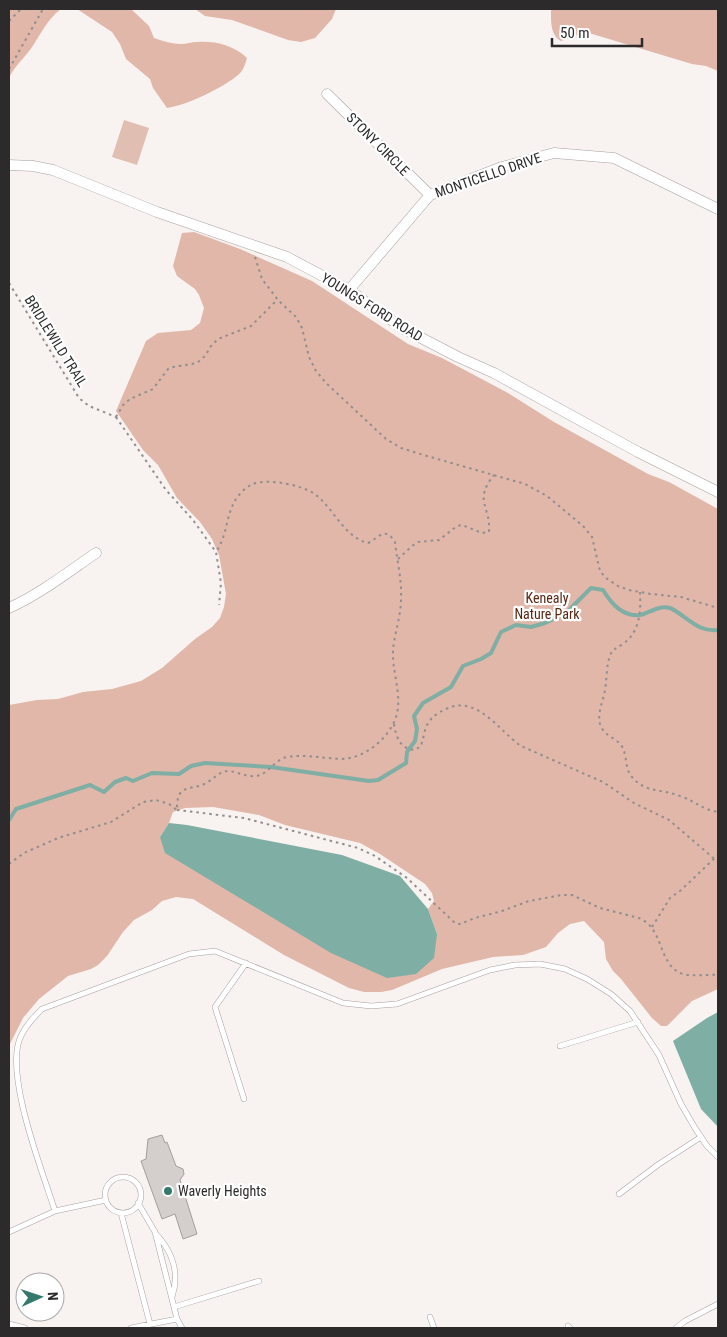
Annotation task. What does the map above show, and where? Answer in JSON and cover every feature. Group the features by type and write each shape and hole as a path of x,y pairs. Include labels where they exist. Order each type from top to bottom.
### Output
{"street":[{"name":"STONY CIRCLE","path":"327,94 430,195"},
{"name":"MONTICELLO DRIVE","path":"349,290 430,195 502,167 554,153 614,158 718,209"},
{"name":"YOUNGS FORD ROAD","path":"9,165 33,166 53,170 157,212 287,257 349,290 404,329 458,357 494,372 638,452 718,492"},
{"path":"9,608 96,553"}],"lane":[{"path":"55,1212 22,1107 19,1088 17,1059 20,1037 31,1019 42,1009 188,954 215,951 343,1003 371,1006 397,1004 490,970 515,965 540,964 565,969 587,978 611,994 630,1011 659,1055 681,1104 701,1137 718,1157"},
{"path":"244,1099 215,1007 246,963"},
{"path":"560,1046 638,1022"},
{"path":"619,1194 659,1164 701,1137"},
{"path":"118,1178 131,1179 138,1186 140,1196 138,1203 131,1211 121,1212 111,1208 106,1200 106,1189 109,1183 118,1178"},
{"path":"9,1232 55,1212 106,1200"},
{"path":"138,1203 155,1232 166,1245 177,1274 172,1299"},
{"path":"121,1212 150,1324"},
{"path":"155,1232 177,1319 182,1328"},
{"path":"174,1307 259,1281"},
{"path":"676,1328 685,1321 718,1304"},
{"path":"430,1317 434,1328"},
{"path":"131,1328 177,1319"},
{"path":"9,1324 26,1328"}],"path":[{"path":"9,21 21,9"},
{"path":"9,69 43,9"},
{"path":"253,245 262,280 278,300 292,313 302,328 309,357 316,371 326,384 386,439 401,448 525,484 546,496 583,526 592,537 600,571 606,578 618,586 640,592 681,597 718,608"},
{"name":"BRIDLEWILD TRAIL","path":"9,283 79,398 89,406 116,417"},
{"path":"218,604 221,583 216,552 197,524 166,490 116,417 123,405 130,399 153,389 168,369 173,366 198,362 206,356 211,346 218,339 251,326 278,300"},
{"path":"397,560 418,542 438,540 457,526 462,525 482,533 489,532 483,496 485,487 494,475"},
{"path":"177,810 177,799 181,793 187,789 206,784 221,772 228,771 255,776 263,774 280,759 289,757 310,756 340,759 355,757 368,751 393,724 399,701 398,683 393,663 393,649 402,599 395,542 388,534 384,533 368,543 364,542 350,533 315,494 288,484 274,482 254,484 246,488 236,498 226,534 216,552"},
{"path":"640,592 640,612 637,626 624,643 612,650 609,658 600,712 602,727 606,734 621,745 625,754 628,771 640,784 649,789 674,793 707,810 718,812"},
{"path":"393,724 398,740 407,748 415,750 421,746 426,726 437,713 453,705 478,710 521,746 603,782 634,803 669,820 718,862"},
{"path":"9,864 24,852 58,838 111,822 143,802 156,800 169,804 177,810 244,818 358,848 375,856 407,878 455,923 460,924 475,918 502,912 529,901 572,894 606,910 639,918 652,927 671,966 678,972 684,974 718,975"},
{"path":"652,927 670,898 718,855"}],"shaded area":[{"path":"124,120 149,128 137,165 112,157"},
{"path":"169,823 342,855 400,876 428,909 437,934 434,958 416,974 387,978 331,953 165,853 160,837"},
{"path":"718,1012 718,1127 701,1109 673,1041"}],"green space":[{"path":"9,9 61,9 48,23 9,78"},
{"path":"77,9 131,9 149,26 154,38 178,44 204,42 224,45 236,50 247,58 244,68 231,80 214,90 194,100 167,108 153,88 150,79 126,59 120,44 112,32"},
{"path":"195,9 336,9 332,19 315,38 301,42 288,40 232,20 205,16"},
{"path":"551,9 718,9 718,71 589,33 580,34 561,41 553,31"},
{"name":"Kenealy Nature Park","path":"194,232 240,249 312,281 408,344 442,358 508,393 554,422 648,474 669,482 718,509 718,989 692,1001 667,1026 661,1026 652,1018 613,971 606,959 604,942 584,921 570,924 558,933 546,947 523,955 493,957 442,969 392,990 364,992 349,988 284,955 193,899 176,897 162,901 152,910 134,920 98,965 68,976 39,999 23,1018 9,1046 9,705 37,700 58,699 83,692 112,689 141,681 162,668 195,639 212,627 220,618 224,607 226,594 219,555 212,539 200,522 177,498 158,465 143,450 116,411 146,341 158,333 191,330 200,323 204,308 199,295 195,289 177,276 173,266 182,233","holes":["213,807 259,815 285,825 360,843 425,884 432,893 434,901 428,909 437,934 160,837 169,823 173,812 185,808"]}],"building":[{"name":"Waverly Heights","path":"162,1135 165,1143 167,1142 176,1166 183,1169 184,1174 180,1180 197,1234 183,1239 175,1214 162,1219 141,1161 146,1159 148,1139"}],"waterway":[{"path":"9,820 16,809 90,785 104,792 115,782 126,778 133,781 152,773 179,774 191,766 205,763 271,767 369,781 378,780 406,763 407,752 415,741 417,729 414,716 423,703 451,687 463,666 491,653 501,632 516,625 531,627 545,623 566,613 591,588 603,590 613,604 628,614 640,615 666,607 676,611 702,628 718,630"}],"place":[{"name":"Waverly Heights","path":"168,1191"}]}
